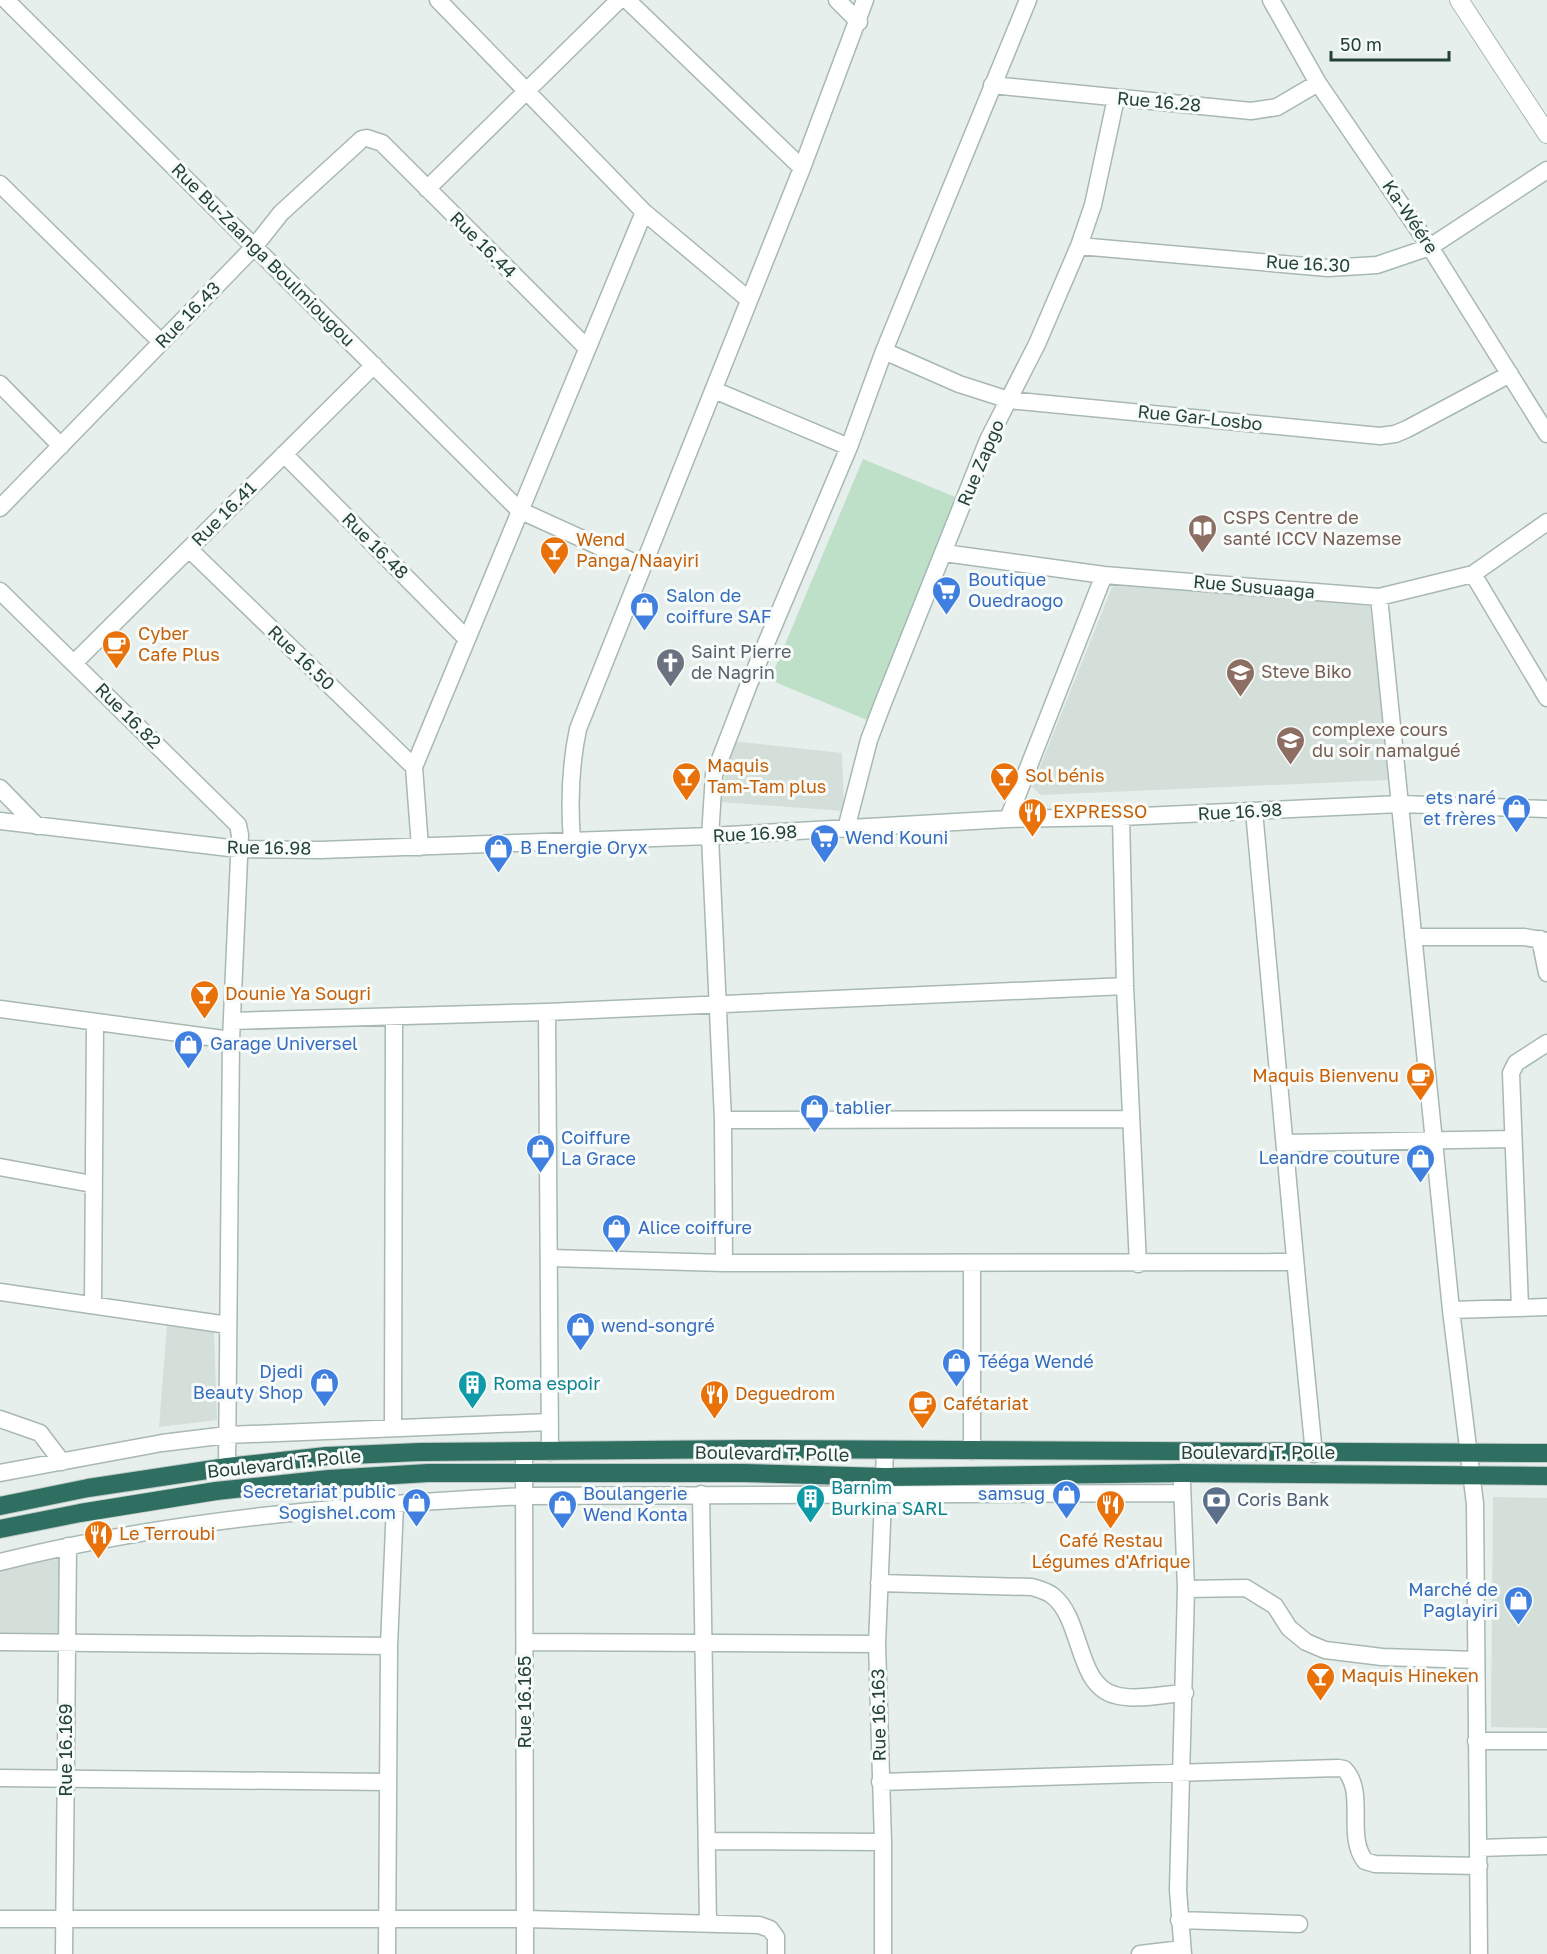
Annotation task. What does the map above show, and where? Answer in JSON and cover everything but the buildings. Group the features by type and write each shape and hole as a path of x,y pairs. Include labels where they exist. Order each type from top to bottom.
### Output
{"highway":[{"name":"Boulevard T. Polle","path":"0,1506 88,1488 227,1467 326,1456 747,1449 1314,1454 1547,1453"},
{"name":"Boulevard T. Polle","path":"0,1529 146,1502 306,1482 428,1473 885,1477 1182,1473 1547,1476"}],"street":[{"path":"438,0 644,212 748,299"},
{"path":"427,189 619,0"},
{"path":"627,0 802,168"},
{"path":"837,0 859,22"},
{"path":"572,841 569,799 571,764 578,729 802,168 859,22 865,0"},
{"path":"724,1263 720,1005 710,836 712,785 717,765 849,447 884,351 1028,0"},
{"name":"Ka-Wéére","path":"1271,0 1318,83 1430,247 1547,435"},
{"path":"1459,0 1547,134"},
{"name":"Rue Bu-Zaanga Boulmiougou","path":"8,1 519,510"},
{"name":"Rue 16.28","path":"993,85 1264,110 1277,107 1318,83"},
{"name":"Rue Zapgo","path":"846,830 869,740 988,440 1037,344 1079,246 1093,205 1116,98"},
{"name":"Rue 16.43","path":"0,508 254,248 281,213 362,139 367,138 382,143"},
{"name":"Rue 16.44","path":"382,143 586,347"},
{"name":"Rue 16.30","path":"1079,246 1328,268 1377,265 1430,247 1547,170"},
{"path":"0,184 161,342"},
{"path":"420,847 414,766 465,637 644,212"},
{"name":"Rue Gar-Losbo","path":"884,351 958,384 1009,400 1380,436 1395,434 1407,429 1510,374"},
{"name":"Rue 16.41","path":"74,663 374,365"},
{"path":"0,384 61,446"},
{"path":"714,390 849,447"},
{"name":"Rue 16.48","path":"284,454 465,637"},
{"path":"519,510 642,566"},
{"name":"Rue Susuaaga","path":"944,553 1104,574 1379,597 1473,574 1547,522"},
{"name":"Rue 16.50","path":"189,549 414,766"},
{"path":"1008,819 1104,574"},
{"path":"1473,574 1547,698"},
{"name":"Rue 16.82","path":"0,591 238,825 231,1040 227,1467"},
{"path":"1379,597 1451,1310 1476,1524 1479,1954"},
{"path":"0,789 37,826"},
{"name":"Rue 16.98","path":"0,821 238,849 420,847 710,836 1008,819 1254,812 1400,804 1547,809"},
{"path":"1254,812 1286,1143 1294,1262 1314,1454"},
{"path":"1120,817 1130,1119 1138,1264"},
{"path":"1413,937 1524,937 1544,940 1547,973"},
{"path":"232,1021 394,1018 1125,986"},
{"path":"0,1010 231,1040"},
{"path":"547,1012 550,1452"},
{"path":"393,1426 394,1018"},
{"path":"93,1305 92,1184 95,1023"},
{"path":"1520,1307 1511,1073 1524,1057 1547,1044"},
{"path":"723,1120 1130,1119"},
{"path":"1286,1143 1513,1139"},
{"path":"0,1167 92,1184"},
{"path":"550,1258 724,1263 1294,1262"},
{"path":"972,1263 972,1451"},
{"path":"0,1292 228,1325"},
{"path":"1451,1310 1547,1307"},
{"path":"0,1419 40,1433 62,1462"},
{"path":"0,1473 162,1443 227,1435 393,1426 549,1422"},
{"name":"Rue 16.165","path":"524,1451 525,1954"},
{"name":"Rue 16.163","path":"883,1954 883,1842 877,1644 885,1451"},
{"path":"1140,1954 1182,1951 1179,1920 1186,1589 1182,1473"},
{"path":"0,1562 157,1529 243,1516 524,1496 1182,1493"},
{"path":"701,1494 708,1923"},
{"path":"387,1954 389,1646 395,1504"},
{"name":"Rue 16.169","path":"64,1954 68,1546"},
{"path":"879,1583 1032,1587 1052,1594 1064,1607 1092,1679 1102,1690 1122,1696 1185,1693"},
{"path":"1186,1589 1246,1588 1275,1606 1289,1628 1306,1642 1325,1650 1382,1657 1476,1660"},
{"path":"0,1642 389,1646"},
{"path":"525,1642 877,1644"},
{"path":"1476,1741 1547,1741"},
{"path":"880,1782 1344,1769 1352,1781 1357,1846 1365,1861 1375,1864 1479,1866"},
{"path":"0,1778 388,1782"},
{"path":"708,1840 883,1842"},
{"path":"1479,1848 1547,1846"},
{"path":"0,1919 526,1919 759,1925 770,1929 776,1937 776,1954"},
{"path":"1179,1920 1299,1924"}],"shaded area":[{"path":"1127,584 1370,606 1390,780 1041,795 1032,787 1112,587"},
{"path":"732,741 842,753 844,811 720,802"},
{"path":"167,1325 214,1331 217,1420 159,1427"},
{"name":"Marché de Paglayiri","path":"1493,1497 1547,1498 1547,1728 1491,1727"},
{"path":"61,1556 63,1634 0,1635 0,1569"}],"green space":[{"path":"863,459 965,501 872,722 770,680"}],"place":[{"name":"CSPS Centre de santé ICCV Nazemse","path":"1202,554"},
{"name":"Wend Panga/Naayiri","path":"555,576"},
{"name":"Boutique Ouedraogo","path":"947,616"},
{"name":"Salon de coiffure SAF","path":"645,632"},
{"name":"Cyber Cafe Plus","path":"117,670"},
{"name":"Saint Pierre de Nagrin","path":"670,688"},
{"name":"Steve Biko","path":"1240,698"},
{"name":"complexe cours du soir namalgué","path":"1291,766"},
{"name":"Maquis Tam-Tam plus","path":"686,802"},
{"name":"Sol bénis","path":"1004,802"},
{"name":"ets naré et frères","path":"1517,834"},
{"name":"EXPRESSO","path":"1032,838"},
{"name":"Wend Kouni","path":"824,864"},
{"name":"B Energie Oryx","path":"499,874"},
{"name":"Dounie Ya Sougri","path":"204,1020"},
{"name":"Garage Universel","path":"189,1070"},
{"name":"Maquis Bienvenu","path":"1420,1102"},
{"name":"tablier","path":"814,1134"},
{"name":"Coiffure La Grace","path":"540,1174"},
{"name":"Leandre couture","path":"1421,1184"},
{"name":"Alice coiffure","path":"617,1254"},
{"name":"wend-songré","path":"580,1352"},
{"name":"Tééga Wendé","path":"957,1388"},
{"name":"Djedi Beauty Shop","path":"324,1408"},
{"name":"Roma espoir","path":"472,1410"},
{"name":"Deguedrom","path":"714,1420"},
{"name":"Cafétariat","path":"922,1430"},
{"name":"samsug","path":"1066,1520"},
{"name":"Barnim Burkina SARL","path":"810,1524"},
{"name":"Coris Bank","path":"1216,1526"},
{"name":"Secretariat public Sogishel.com","path":"417,1528"},
{"name":"Boulangerie Wend Konta","path":"562,1530"},
{"name":"Café Restau Légumes d'Afrique","path":"1111,1530"},
{"name":"Le Terroubi","path":"98,1560"},
{"name":"Marché de Paglayiri","path":"1519,1626"},
{"name":"Maquis Hineken","path":"1320,1702"}]}
